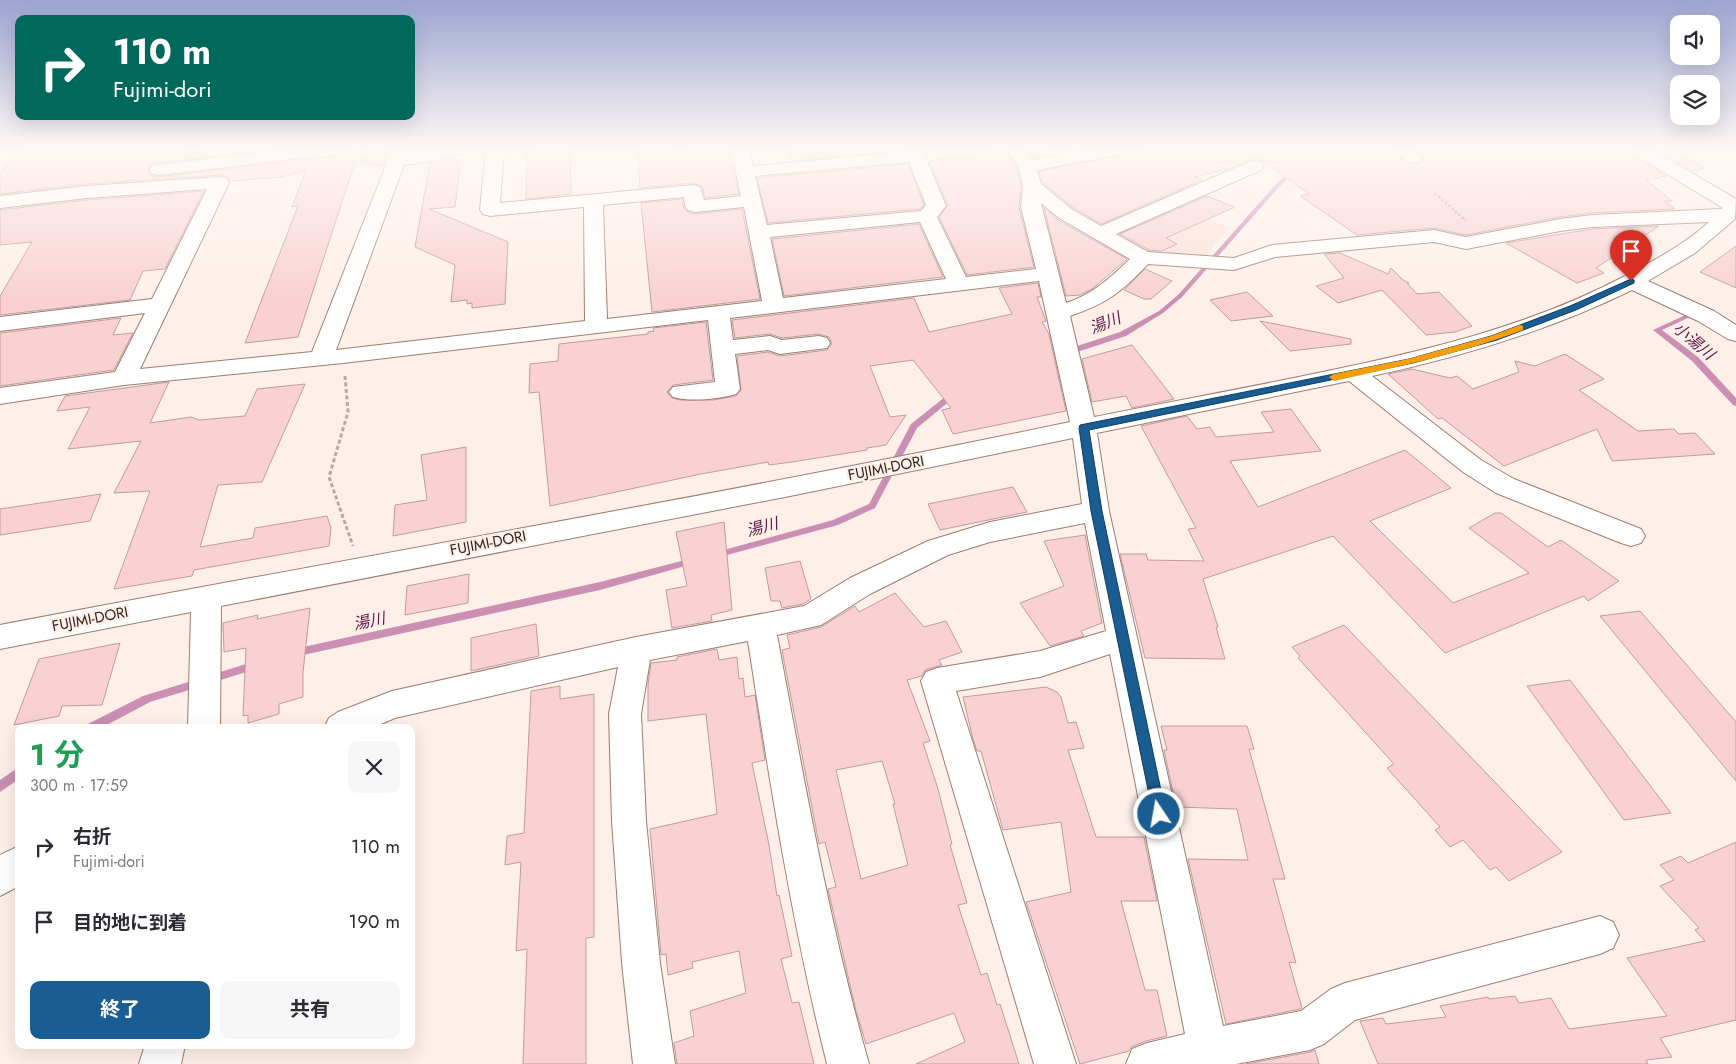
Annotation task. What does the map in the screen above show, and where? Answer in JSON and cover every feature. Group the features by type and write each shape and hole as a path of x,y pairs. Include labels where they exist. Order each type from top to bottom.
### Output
{"street":[{"path":"0,202 29,199"},
{"path":"124,378 212,199"},
{"path":"321,358 380,199"},
{"path":"491,199 490,210 608,199"},
{"path":"694,199 695,206 752,201 760,232 774,307"},
{"path":"760,232 927,216 936,206 933,199"},
{"path":"1031,199 1031,207 1058,313 1084,428 1096,511 1210,1057"},
{"path":"1047,199 1066,214 1143,258 1227,263 1246,262 1262,254 1272,252 1434,236 1466,243 1560,225 1733,209"},
{"path":"1100,234 1181,199"},
{"path":"1717,199 1733,209"},
{"path":"593,200 596,327"},
{"name":"FUJIMI-DORI","path":"0,637 206,596 873,471 1409,361 1494,338 1573,308 1646,274 1695,245 1733,209"},
{"path":"927,216 959,284"},
{"path":"1058,313 1088,303 1111,289 1143,258"},
{"path":"0,396 124,378 343,356 1048,274"},
{"path":"1631,281 1706,316 1736,334"},
{"path":"0,324 160,305"},
{"path":"681,392 728,389 718,313"},
{"path":"722,348 770,344 780,347 819,343"},
{"path":"1353,374 1472,466 1505,486 1631,536"},
{"path":"346,724 392,705 636,650 761,628 811,617 860,586 938,548 990,532 1096,511"},
{"path":"204,713 206,596"},
{"path":"761,628 803,867 834,1016 848,1064"},
{"path":"1055,1064 937,681 1040,664 1122,638"},
{"path":"636,650 625,714 628,801 641,962 654,1064"},
{"path":"0,878 15,866"},
{"path":"1147,1064 1210,1057 1310,1030 1345,1003 1600,935"},
{"path":"160,1064 164,1049"}],"path":[{"path":"1441,199 1487,239"},
{"path":"343,356 348,412 329,476 360,567"}],"shaded area":[{"path":"1173,202 1229,228 1201,262 1143,258 1100,234"}],"building":[{"path":"200,199 165,269 143,271 130,300 0,315 0,296 32,242 0,245 0,210 87,200"},
{"path":"295,199 343,199 298,337 245,343 298,206 292,207"},
{"path":"424,199 456,199 455,207 429,209 508,242 505,304 472,308 472,303 467,304 467,300 451,302 455,265 415,247"},
{"path":"682,199 686,211 694,214 742,209 760,299 652,312 641,203"},
{"path":"762,199 922,199 924,205 920,209 768,223"},
{"path":"945,199 1020,199 1019,207 1034,267 967,275 939,217 948,205"},
{"path":"1062,199 1159,199 1101,224"},
{"path":"1201,199 1214,199 1235,207 1166,238 1177,244 1162,251 1149,250 1120,234"},
{"path":"1304,199 1669,199 1672,201 1665,201 1675,209 1592,213 1560,217 1466,235 1434,228 1357,235"},
{"path":"1044,208 1058,220 1127,259 1092,289 1080,295 1066,296"},
{"path":"919,224 943,277 784,296 772,239"},
{"path":"1659,226 1596,268 1604,273 1577,283 1506,243 1592,229"},
{"path":"1736,246 1736,288 1700,272"},
{"path":"1340,253 1388,274 1391,268 1403,280 1409,283 1407,283 1417,294 1439,292 1472,326 1455,332 1426,335 1382,290 1338,303 1316,286 1344,278 1324,254"},
{"path":"1145,269 1172,281 1151,299 1144,299 1124,290"},
{"path":"1038,283 1041,297 1037,297 1046,321 1042,322 1049,334 1066,411 953,434 942,410 951,408 913,360 870,366 890,417 906,415 886,445 867,448 867,450 792,462 769,465 768,462 701,474 550,506 539,392 529,393 530,364 558,361 559,344 648,334 648,332 654,331 653,328 706,322 713,380 673,385 667,392 672,398 680,400 713,400 736,396 741,390 737,356 768,352 780,356 827,350 832,344 829,337 819,334 782,338 770,334 735,338 732,320 914,298 929,332 1012,314 999,288"},
{"path":"1247,292 1273,316 1231,321 1210,300"},
{"path":"121,318 113,335 133,333 114,370 0,386 0,333"},
{"path":"1260,321 1351,339 1351,344 1290,351"},
{"path":"1132,345 1174,399 1132,408 1126,396 1092,402 1082,359"},
{"path":"1565,354 1604,379 1579,390 1638,431 1674,429 1679,434 1695,433 1715,454 1612,461 1597,429 1504,466 1442,418 1438,419 1388,374 1412,369 1450,378 1457,376 1473,389 1519,372 1515,361 1535,366"},
{"path":"169,382 150,423 191,417 199,420 245,416 257,389 305,384 262,482 218,485 200,547 253,538 255,528 327,516 331,528 329,546 194,570 192,576 114,589 150,491 114,493 141,441 68,449 90,407 57,411 65,396"},
{"path":"1291,409 1321,451 1230,461 1258,507 1405,450 1451,488 1370,521 1453,603 1529,573 1469,528 1495,513 1501,513 1548,547 1561,540 1619,581 1588,601 1584,596 1445,653 1333,536 1203,579 1218,627 1216,627 1225,659 1145,658 1120,554 1146,554 1148,560 1204,561 1188,529 1196,528 1141,426 1187,416 1197,429 1210,427 1216,437 1274,432 1261,412"},
{"path":"466,447 466,522 393,536 395,505 427,500 421,455"},
{"path":"1013,487 1027,512 940,530 928,504"},
{"path":"101,494 90,521 0,535 0,509"},
{"path":"724,522 732,610 711,615 712,621 672,628 666,590 687,586 676,532"},
{"path":"1085,535 1102,623 1081,631 1084,636 1050,646 1020,603 1064,586 1044,541"},
{"path":"800,561 811,599 803,604 782,608 780,601 771,601 765,568"},
{"path":"469,574 468,603 405,615 407,586"},
{"path":"895,593 924,627 946,621 962,652 939,660 942,665 925,670 922,676 907,680 930,741 923,743 938,789 952,844 950,845 967,903 958,905 981,975 987,973 997,1005 1000,1004 1019,1064 916,1064 965,1042 954,1013 866,1044 856,1011 828,889 836,887 825,842 819,844 782,650 790,648 787,635 821,627 855,606 859,612","holes":["882,761 895,804 893,804 908,865 861,879 836,770"]},
{"path":"310,608 303,672 303,697 279,704 279,714 248,723 248,715 243,716 246,648 224,652 223,623 258,615 257,619"},
{"path":"1640,611 1736,722 1736,781 1600,616"},
{"path":"536,624 539,656 471,671 471,638"},
{"path":"1344,625 1562,852 1509,881 1496,867 1490,870 1463,840 1450,847 1435,830 1440,827 1387,768 1394,764 1298,658 1300,656 1292,647"},
{"path":"120,643 102,705 62,706 59,716 14,725 39,659"},
{"path":"717,649 719,660 737,657 739,679 743,678 745,697 755,695 765,760 752,763 769,845 777,896 779,895 792,956 781,959 792,1003 799,1002 814,1064 677,1064 674,1043 694,1036 690,1011 746,993 739,951 692,962 693,968 668,975 666,954 661,955 650,829 717,814 706,714 648,721 648,684 651,663 677,660 677,657"},
{"path":"1570,680 1671,813 1624,820 1527,686"},
{"path":"560,686 560,699 594,694 594,937 586,938 586,1064 523,1064 527,949 516,951 521,862 505,865 507,836 524,833 531,691"},
{"path":"1046,687 1057,692 1061,697 1068,723 1076,722 1084,748 1068,750 1096,837 1144,837 1157,901 1121,901 1145,990 1157,990 1167,1036 1146,1041 1131,1047 1129,1051 1080,1064 1026,902 1071,892 1061,822 1003,830 981,751 977,751 973,739 963,697"},
{"path":"1161,726 1247,726 1254,749 1249,749 1285,879 1273,879 1296,963 1289,962 1302,1008 1300,1009 1226,1024 1188,859 1248,860 1237,809 1176,807 1164,750 1167,750"},
{"path":"1736,842 1736,1020 1660,1038 1672,1057 1646,1060 1648,1064 1378,1064 1360,1021 1383,1018 1386,1024 1446,1017 1440,1006 1488,997 1489,999 1515,996 1519,1003 1551,998 1569,1029 1667,1016 1627,958 1705,941 1695,930 1699,928 1660,886 1674,880 1660,865 1681,856 1688,863"},
{"path":"1315,1050 1319,1064 1246,1064 1310,1052"}],"waterway":[{"name":"湯川","path":"1068,352 1123,334 1161,312 1180,296 1266,199"},
{"name":"小湯川","path":"1690,315 1657,330 1695,359 1736,403"},
{"name":"湯川","path":"716,555 835,523 872,506 914,426 953,395"},
{"name":"湯川","path":"294,653 600,586 693,561"},
{"name":"湯川","path":"211,679 256,665"},
{"name":"湯川","path":"98,724 147,699 198,683"},
{"name":"湯川","path":"0,787 15,775"}],"slow traffic":[{"path":"1334,377 1409,361 1494,338 1520,328"}],"route":[{"path":"1159,814 1096,511 1084,428 1409,361 1494,338 1573,308 1631,281"}]}
